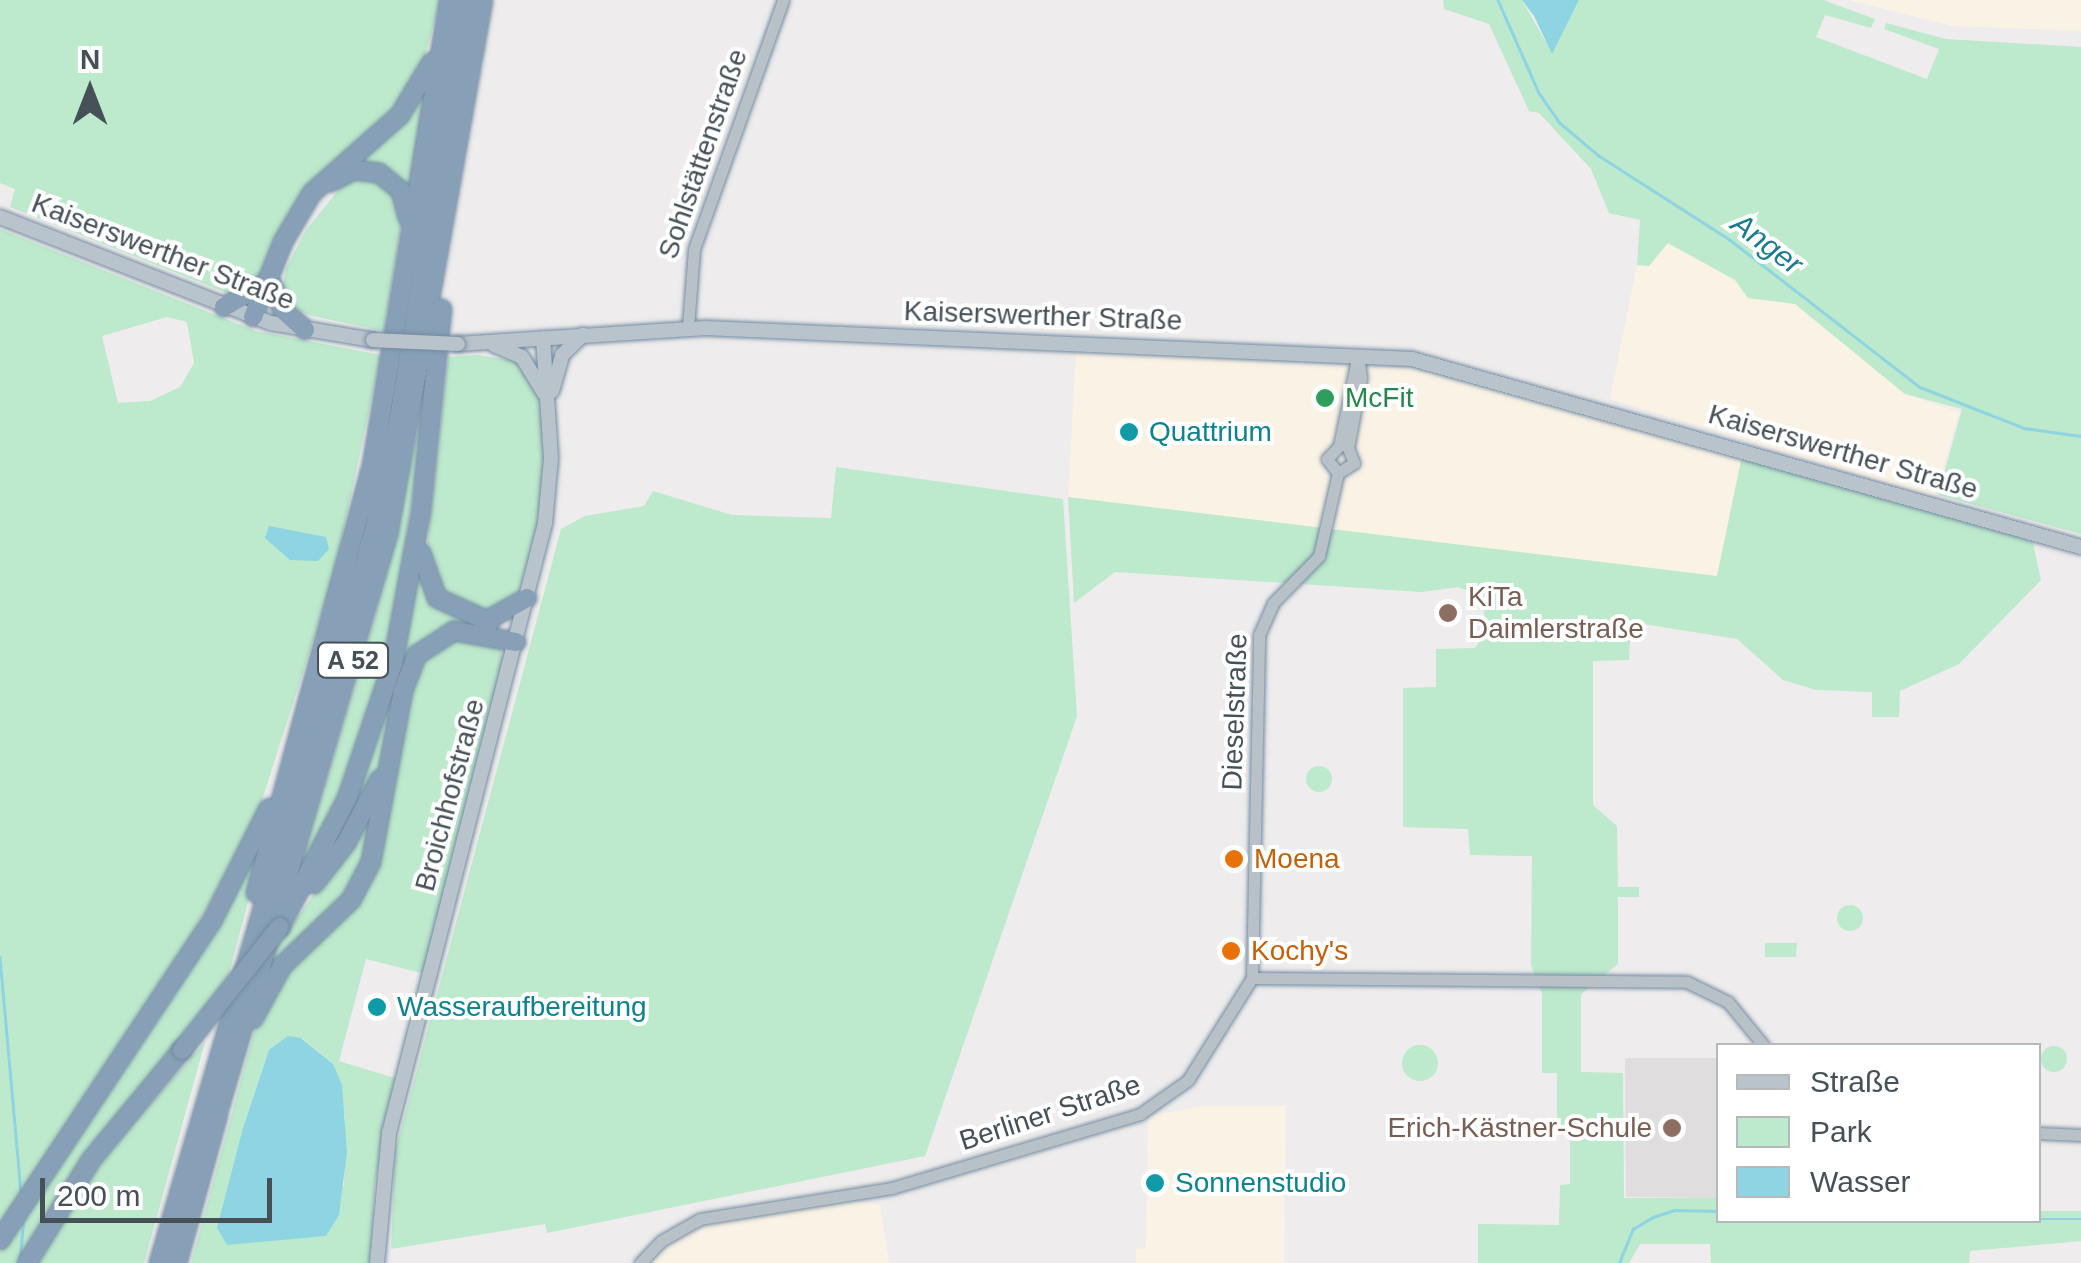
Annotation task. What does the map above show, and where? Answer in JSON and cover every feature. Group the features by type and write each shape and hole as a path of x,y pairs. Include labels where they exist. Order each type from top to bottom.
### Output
{"highway":[{"name":"A 52","path":"159,1263 354,604 411,338 466,0"},
{"name":"A 52","path":"178,1263 215,1122 388,534 483,0"},
{"path":"376,444 448,4"},
{"path":"257,318 268,285 312,193 415,97 448,4"},
{"path":"224,307 268,285 315,200 354,170 379,173 401,191 406,258"},
{"name":"A 52","path":"421,512 450,189"},
{"path":"268,285 282,309 304,330"},
{"path":"231,1011 290,762 376,444 411,338"},
{"path":"421,512 422,568 429,587 450,608 518,636"},
{"path":"280,928 327,842 370,739 405,612 421,512"},
{"path":"486,621 527,598"},
{"path":"215,1122 271,982 362,882 376,846 409,670 429,642 463,630 518,636"},
{"path":"29,1259 91,1160 353,832 394,740"},
{"path":"3,1236 213,919 290,762"}],"main road":[{"name":"Kaiserswerther Straße","path":"0,217 257,318 304,330 373,340 458,344 688,327 1358,355 1469,372 2081,547"},
{"path":"548,407 562,355 582,335"},
{"name":"Broichhofstraße","path":"377,1263 389,1133 518,636 549,500 543,338"},
{"path":"484,342 522,356 548,407"}],"street":[{"name":"Sohlstättenstraße","path":"688,327 694,249 784,0"},
{"path":"1343,447 1354,463 1338,472 1328,459 1343,447 1361,378 1358,355"},
{"name":"Dieselstraße","path":"1252,978 1260,635 1273,603 1319,556 1338,472"},
{"path":"1252,978 1687,982 1728,1002 1762,1043"},
{"name":"Berliner Straße","path":"640,1263 661,1240 700,1220 892,1188 1140,1114 1188,1080 1252,978"},
{"path":"2041,1134 2081,1135"}],"shaded area":[{"path":"1849,0 2081,0 2081,31 1953,26"},
{"path":"1667,243 1735,280 1748,298 1795,304 1905,394 1959,412 1935,497 1610,399 1637,265 1649,266"},
{"path":"1076,351 1416,369 1742,456 1717,577 1068,497"},
{"name":"Erich-Kästner-Schule","path":"1625,1058 1716,1058 1716,1198 1626,1197"},
{"path":"1202,1106 1286,1106 1284,1263 1136,1263 1136,1249 1146,1248 1148,1116"},
{"path":"838,1198 880,1205 889,1263 640,1263 682,1227"}],"green space":[{"path":"0,0 441,0 421,70 396,106 308,185 260,277 232,295 10,207 15,189 0,183"},
{"path":"1443,0 1522,0 1552,53 1579,0 1823,0 1875,19 1871,28 1825,15 1816,37 1927,79 1939,49 1884,29 1886,23 1946,39 2081,47 2081,534 1938,495 1962,409 1905,394 1795,304 1748,298 1735,280 1668,243 1649,266 1637,265 1640,220 1609,213 1591,169 1539,113 1529,111 1489,24 1444,9"},
{"path":"429,81 411,205 401,184 345,169"},
{"path":"359,177 375,179 397,199 402,220 384,331 308,315 288,304 283,292 285,270 306,230 345,182"},
{"path":"0,229 256,331 381,355 334,575 256,819 182,954 0,1224","holes":["167,317 187,322 194,363 180,387 150,401 118,403 102,336"]},
{"path":"478,355 520,362 538,393 546,440 543,507 518,596 499,614 445,599 426,557 448,357"},
{"path":"430,375 388,661 340,800 295,884 376,613"},
{"path":"1742,456 2031,535 2041,580 1959,664 1900,691 1899,717 1872,717 1872,692 1816,690 1783,680 1737,639 1631,622 1629,660 1593,661 1593,805 1617,826 1618,887 1639,887 1639,897 1618,897 1618,964 1581,994 1581,1072 1623,1073 1624,1198 1716,1198 1716,1223 2041,1223 2041,1211 2081,1211 2081,1241 1970,1251 1969,1263 1711,1263 1710,1244 1640,1244 1629,1263 1478,1263 1478,1224 1559,1225 1560,1185 1570,1184 1570,1132 1557,1132 1557,1073 1542,1073 1542,994 1531,965 1532,856 1470,855 1468,829 1403,827 1403,688 1436,687 1436,649 1475,648 1487,630 1481,596 1458,587 1422,592 1115,572 1074,603 1068,497 1717,576"},
{"path":"836,467 1063,499 1077,716 925,1156 547,1233 545,1224 391,1249 395,1152 561,529 585,516 644,506 653,491 732,515 831,518"},
{"path":"419,571 425,585 499,629 456,625 422,642 376,784 326,859 382,726"},
{"path":"447,637 500,644 503,660 425,974 366,959 339,1061 398,1079 375,1182 370,1263 191,1263 254,1032 287,969 350,908 415,667","holes":["302,1038 333,1064 345,1117 344,1186 243,1128 269,1050"]},
{"path":"1319,766 1328,770 1332,779 1328,788 1319,792 1310,788 1306,779 1310,770"},
{"path":"372,811 360,881 262,991 274,951"},
{"path":"268,827 227,981 133,1097 20,1263 0,1263 0,1252"},
{"path":"1850,905 1859,909 1863,918 1859,927 1850,931 1841,927 1837,918 1841,909"},
{"path":"1765,943 1797,943 1796,957 1765,957"},
{"path":"205,1042 144,1263 38,1263 96,1165"},
{"path":"1420,1045 1433,1050 1438,1063 1433,1076 1420,1081 1407,1076 1402,1063 1407,1050"},
{"path":"2054,1046 2063,1050 2067,1059 2063,1068 2054,1072 2045,1068 2041,1059 2045,1050"}],"water":[{"path":"1522,0 1579,0 1552,54 1534,16"},
{"path":"269,526 326,537 329,549 318,561 290,560 265,538"},
{"path":"288,1036 301,1038 333,1064 342,1085 347,1152 339,1215 326,1236 227,1245 217,1228 243,1128 269,1050"}],"waterway":[{"name":"Anger","path":"1498,0 1539,93 1560,123 1598,155 1729,239 1920,387 2024,428 2081,436"},
{"path":"0,957 21,1193"},
{"path":"1619,1263 1633,1229 1653,1217 1674,1210 1716,1211"},
{"path":"2041,1219 2081,1219"},
{"path":"20,1257 23,1221"}],"place":[{"name":"McFit","path":"1325,398"},
{"name":"Quattrium","path":"1129,432"},
{"name":"KiTa Daimlerstraße","path":"1448,613"},
{"name":"Moena","path":"1234,859"},
{"name":"Kochy's","path":"1231,951"},
{"name":"Wasseraufbereitung","path":"377,1007"},
{"name":"Erich-Kästner-Schule","path":"1672,1128"},
{"name":"Sonnenstudio","path":"1155,1183"}]}
